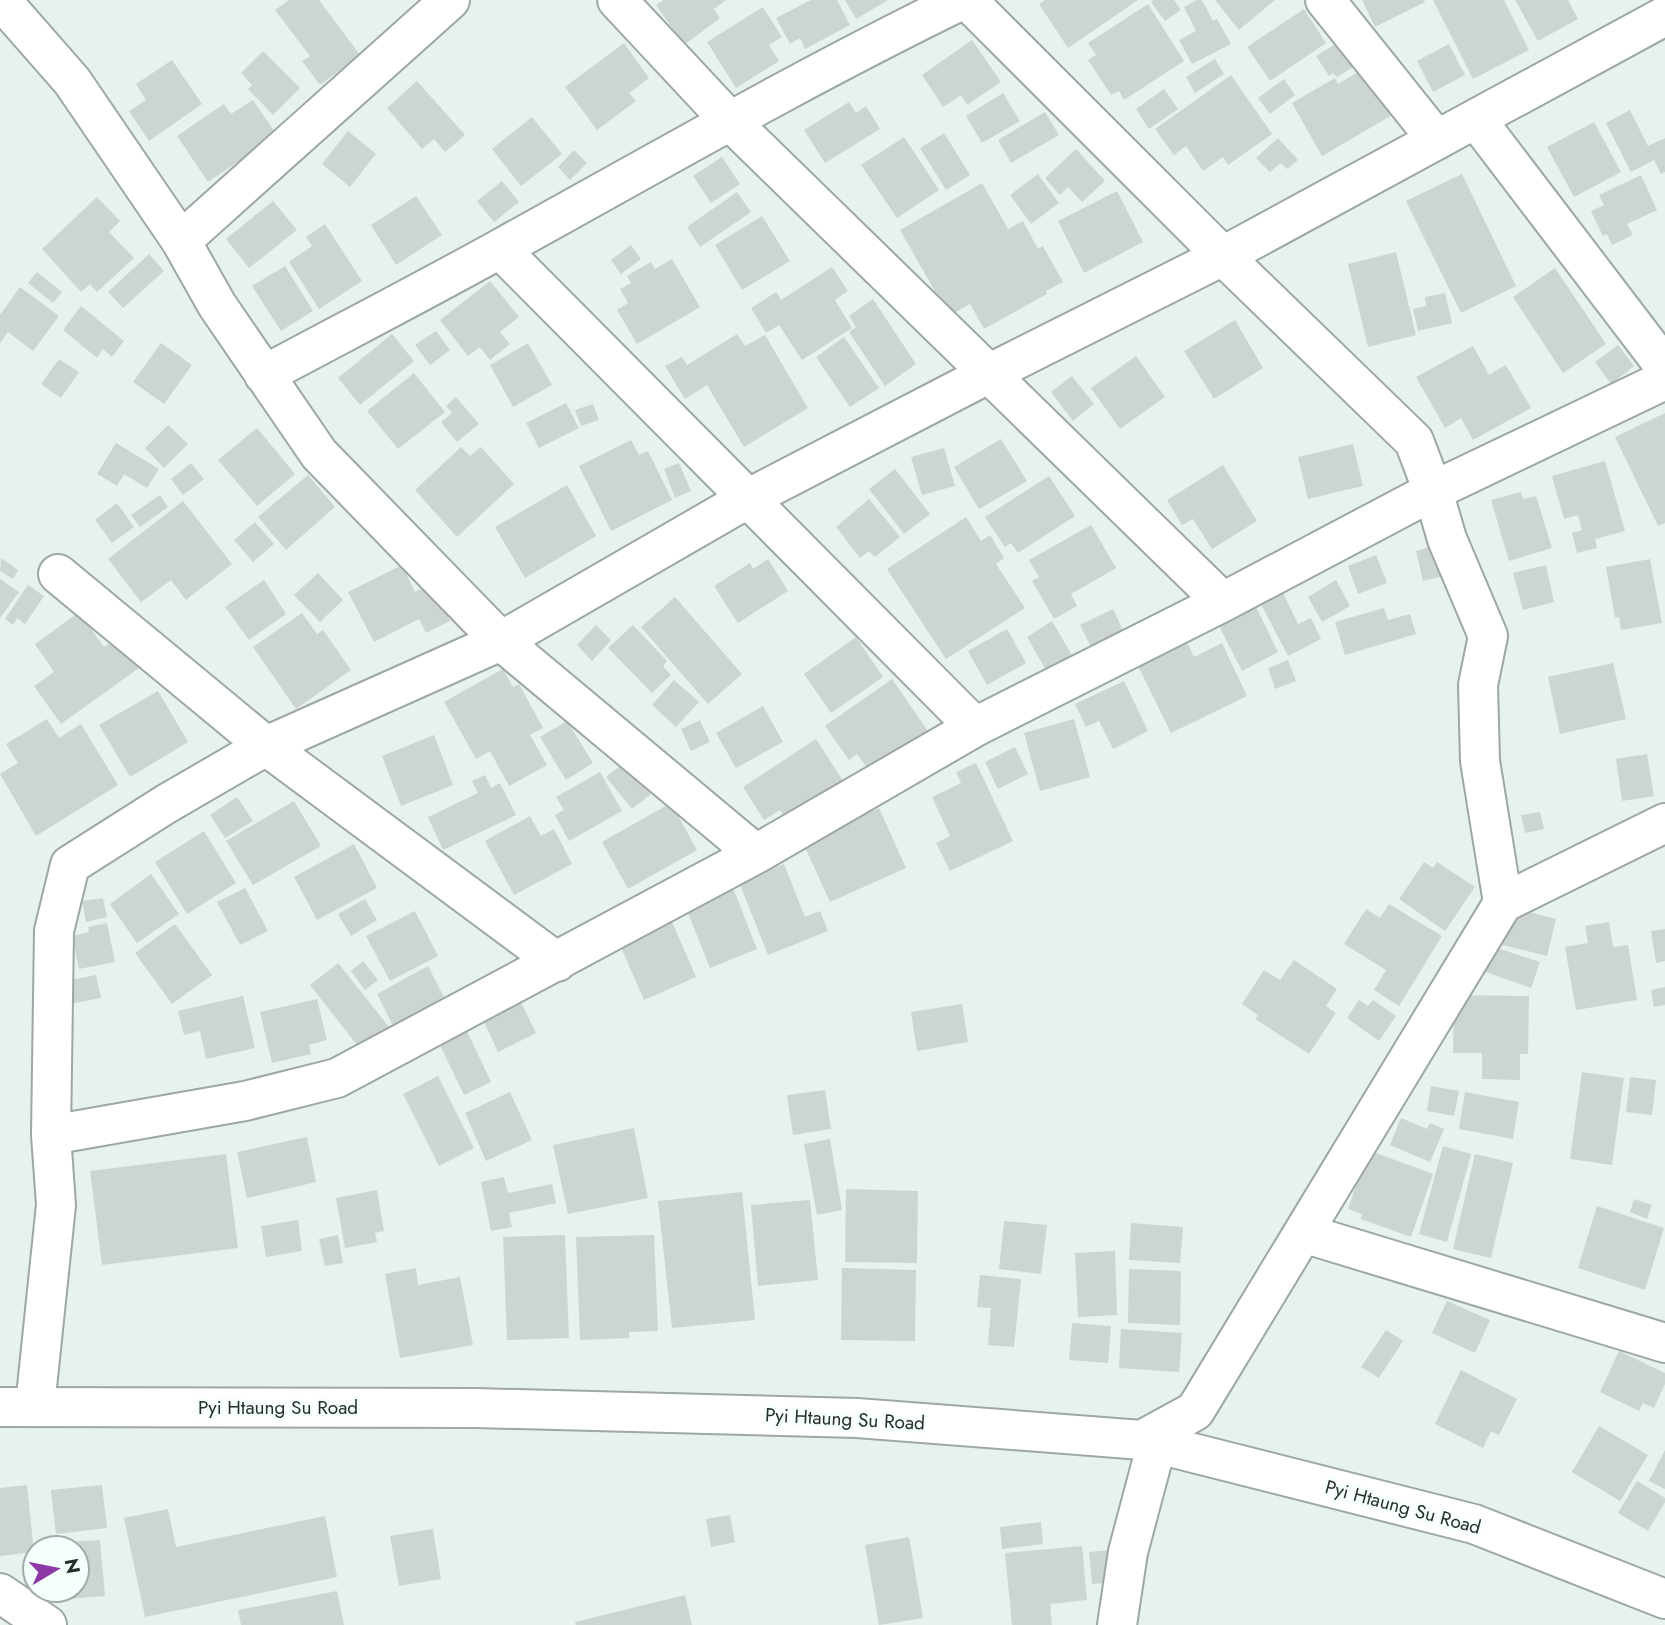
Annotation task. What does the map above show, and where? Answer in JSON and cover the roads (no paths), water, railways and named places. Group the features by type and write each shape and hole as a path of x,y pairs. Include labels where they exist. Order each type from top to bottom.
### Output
{"main road":[{"path":"1,0 72,81 181,241 217,305 319,454 501,641 756,855"},
{"path":"181,241 450,0"},
{"path":"618,0 730,121 1223,602"},
{"path":"264,375 500,249 730,121 897,32 965,0 1414,441 1447,539 1488,636 1478,685 1480,761 1503,903"},
{"path":"1325,0 1437,140"},
{"path":"18,1406 56,1205 51,1135 54,931 70,865 166,804 266,746 501,641 747,499 1223,256 1665,16"},
{"path":"1476,119 1665,367"},
{"path":"500,249 975,727"},
{"path":"51,1135 245,1101 337,1078 756,855 975,727 1223,602 1433,491 1665,380"},
{"path":"58,574 266,746 557,962"},
{"path":"1117,1625 1149,1441 1195,1411 1503,903 1665,823"},
{"path":"1303,1233 1665,1343"},
{"name":"Pyi Htaung Su Road","path":"18,1406 476,1408 857,1418 1149,1441 1474,1524 1665,1599"},
{"path":"0,1593 47,1625"}]}
